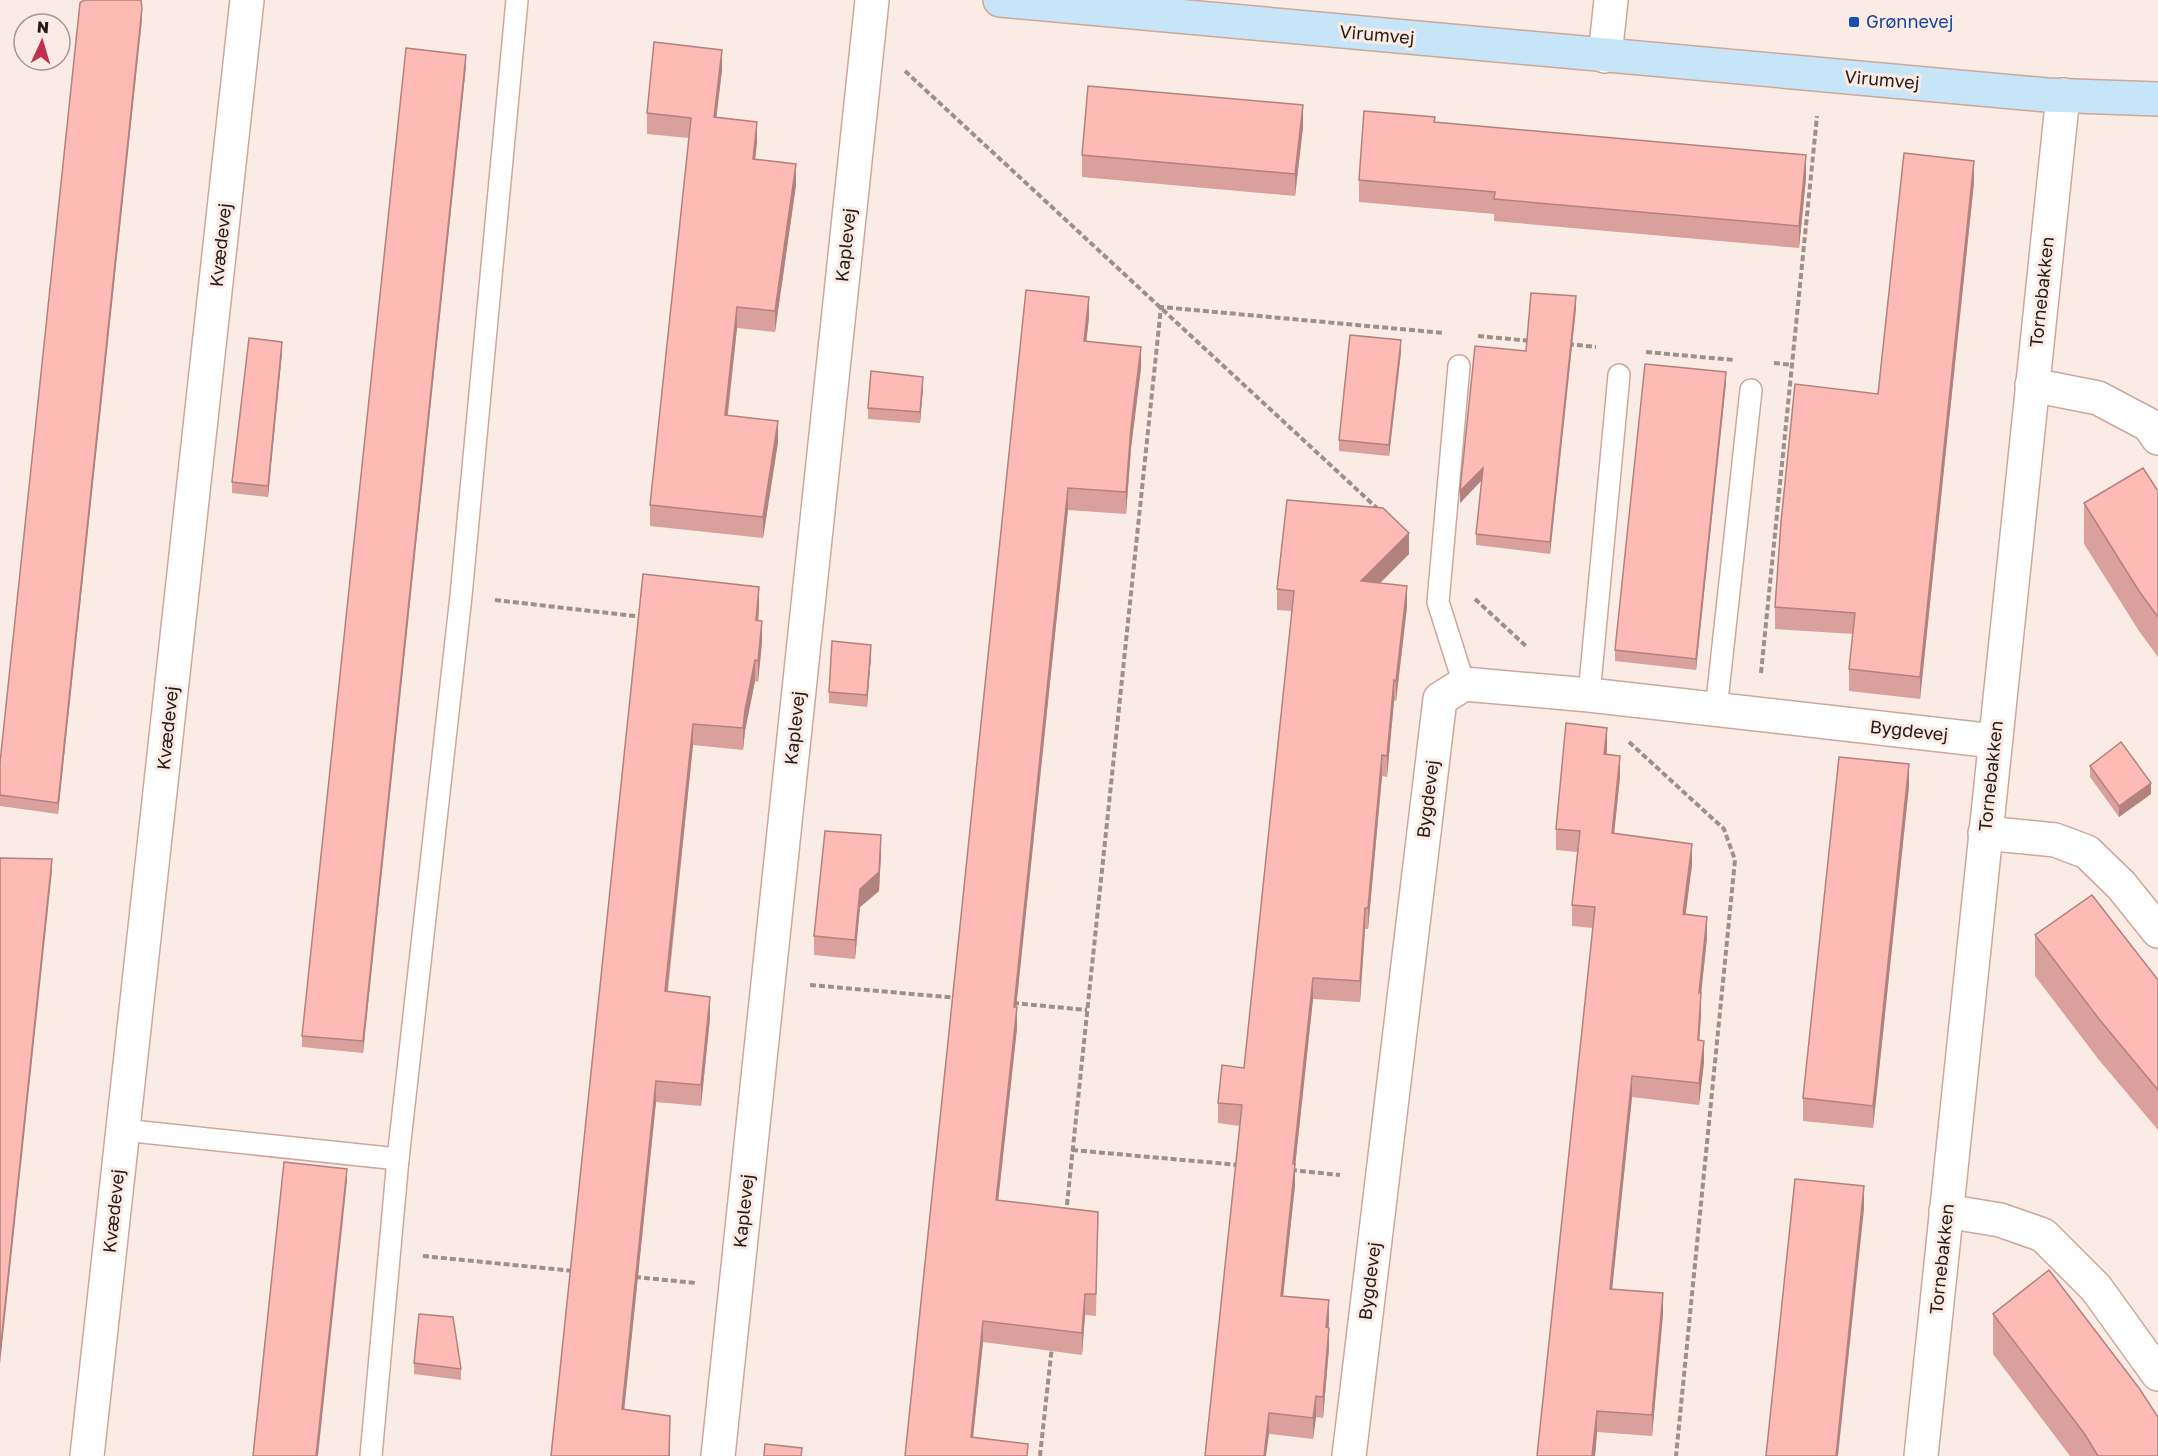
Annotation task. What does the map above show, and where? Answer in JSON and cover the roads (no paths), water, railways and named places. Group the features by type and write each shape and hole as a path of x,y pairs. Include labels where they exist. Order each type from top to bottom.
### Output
{"street":[{"name":"Kvædevej","path":"87,1456 247,0"},
{"name":"Kaplevej","path":"718,1456 872,0"},
{"name":"Virumvej","path":"1000,0 1150,6 1605,56 2063,95 2158,99"},
{"path":"1605,56 1611,0"},
{"name":"Tornebakken","path":"1921,1456 2063,95"},
{"path":"2032,385 2098,398 2149,425 2158,438"},
{"name":"Bygdevej","path":"1349,1456 1440,699 1464,684 1994,741"},
{"path":"1985,833 2055,840 2087,852 2121,885 2158,931"},
{"path":"1947,1211 2000,1220 2043,1235 2096,1288 2158,1374"}],"lane":[{"path":"371,1456 398,1159 462,596 518,0"},
{"path":"1459,366 1438,602 1464,684"},
{"path":"1583,695 1619,375"},
{"path":"1716,710 1751,390"},
{"path":"123,1130 398,1159"}],"place":[{"name":"Grønnevej","path":"1854,22"}]}
